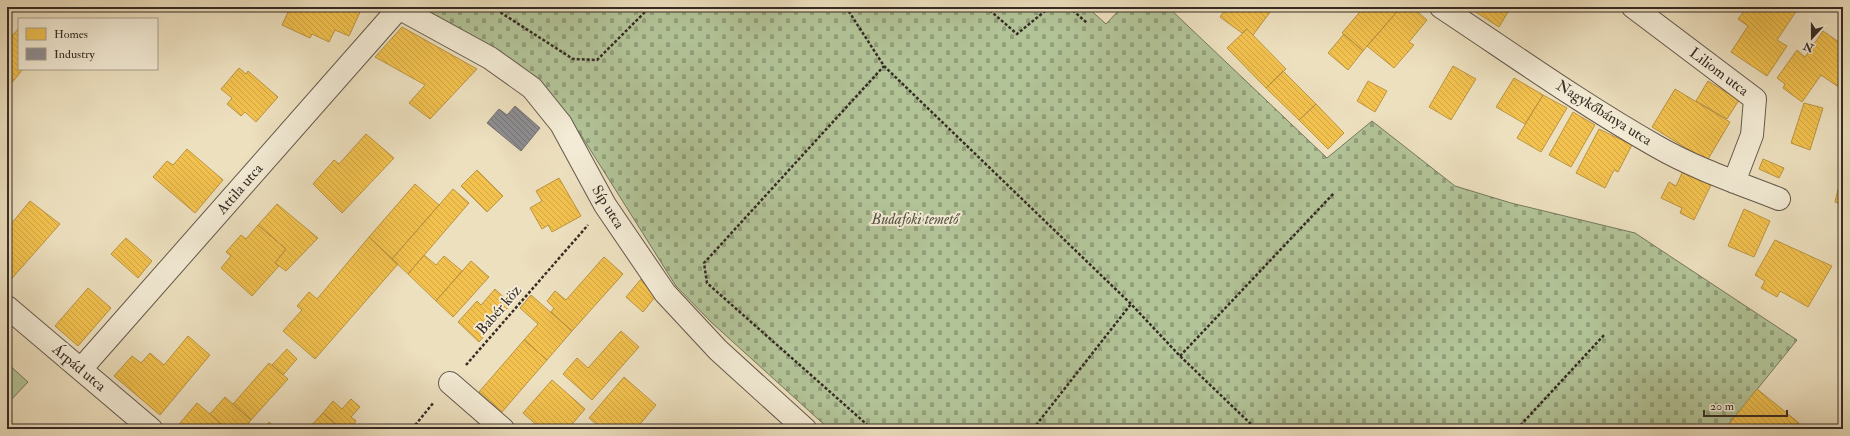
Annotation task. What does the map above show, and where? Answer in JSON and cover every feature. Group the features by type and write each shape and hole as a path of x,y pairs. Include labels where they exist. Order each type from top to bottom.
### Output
{"street":[{"name":"Nagykőbánya utca","path":"1441,7 1604,114 1657,146 1734,182 1778,199"},
{"name":"Liliom utca","path":"1633,7 1755,99 1752,135 1734,182"},
{"name":"Síp utca","path":"398,8 490,58 532,88 561,124 604,205 665,293 718,350 805,429"},
{"name":"Attila utca","path":"81,369 398,8"},
{"name":"Árpád utca","path":"7,307 81,369 145,427"},
{"path":"450,383 503,429"}],"path":[{"path":"492,7 573,58 597,60 650,7"},
{"path":"846,7 884,66 1131,304 1180,356 1256,429"},
{"path":"986,7 1017,34 1050,7"},
{"path":"1069,7 1087,23"},
{"path":"872,429 707,283 704,263 884,66"},
{"path":"1180,356 1334,193"},
{"name":"Babér köz","path":"412,429 604,205"},
{"path":"1033,429 1131,304"},
{"path":"1517,429 1605,334"}],"green space":[{"name":"Budafoki temető","path":"415,7 1087,7 1106,24 1122,7 1168,7 1327,158 1372,121 1455,186 1511,203 1635,233 1797,340 1729,424 1734,429 829,429 711,322 676,286 581,135 545,90"},
{"path":"7,363 28,382 7,404"}],"building: Homes":[{"path":"283,7 355,7 361,10 349,36 335,30 329,42 312,34 310,38 282,25 289,10"},
{"path":"1227,7 1274,7 1253,35 1247,29 1242,33 1220,17"},
{"path":"1364,7 1401,7 1363,51 1342,33"},
{"path":"1401,7 1412,7 1427,20 1409,42 1414,45 1394,68 1367,46"},
{"path":"1468,7 1511,7 1499,27"},
{"path":"1533,7 1544,7 1541,12"},
{"path":"1747,7 1792,7 1797,10 1777,40 1787,46 1767,76 1731,52 1748,26 1738,19"},
{"path":"402,27 477,69 430,119 409,103 425,85 375,57"},
{"path":"18,29 18,70 22,70 10,85 7,82 7,42"},
{"path":"1247,29 1286,69 1266,88 1227,48"},
{"path":"1823,31 1843,45 1843,90 1821,75 1802,102 1783,88 1785,84 1777,78 1797,50 1805,57"},
{"path":"1344,34 1363,51 1348,70 1328,53"},
{"path":"1453,66 1476,79 1451,120 1429,107"},
{"path":"239,68 246,74 248,71 278,97 256,122 245,112 241,116 227,104 232,98 221,89"},
{"path":"1283,71 1316,104 1299,120 1266,88"},
{"path":"1514,78 1543,95 1525,124 1496,107"},
{"path":"1368,81 1387,91 1375,112 1357,101"},
{"path":"1708,81 1739,100 1727,119 1696,101"},
{"path":"1675,89 1730,122 1707,161 1652,127"},
{"path":"1543,95 1567,108 1541,152 1517,138"},
{"path":"1843,102 1843,145 1842,146 1838,103"},
{"path":"1804,103 1823,108 1810,150 1791,143"},
{"path":"1316,104 1344,133 1328,149 1299,120"},
{"path":"1573,112 1595,125 1571,167 1549,155"},
{"path":"1599,129 1632,145 1618,172 1614,170 1605,188 1576,173"},
{"path":"366,134 394,158 342,213 313,184 334,160 339,164"},
{"path":"187,149 223,180 195,213 153,177 167,161 173,165"},
{"path":"1763,159 1784,168 1779,178 1759,169"},
{"path":"1843,169 1843,204 1835,202"},
{"path":"477,170 503,196 487,212 461,186"},
{"path":"1683,171 1711,185 1694,220 1680,213 1682,208 1661,198 1669,182 1676,186"},
{"path":"559,178 581,216 552,232 548,225 542,229 530,208 542,201 536,191"},
{"path":"415,184 439,205 392,259 369,237"},
{"path":"453,189 469,203 408,274 392,259"},
{"path":"30,201 60,224 7,284 7,229"},
{"path":"277,204 318,238 286,271 275,263 286,249 258,225"},
{"path":"1744,209 1770,221 1754,257 1728,246"},
{"path":"258,225 286,249 275,263 279,266 252,296 221,268 231,256 226,252 241,235 246,239"},
{"path":"369,237 398,264 315,359 283,331 302,310 297,306 309,292 317,299"},
{"path":"126,238 152,261 138,278 111,254"},
{"path":"1775,240 1832,266 1808,307 1780,291 1777,297 1761,288 1765,281 1755,275"},
{"path":"424,255 436,265 444,256 462,271 436,301 408,274"},
{"path":"604,257 623,274 572,331 551,312 554,308 547,301 555,291 566,300"},
{"path":"471,261 489,277 453,317 436,301"},
{"path":"641,279 655,297 643,312 626,297"},
{"path":"88,288 111,308 78,346 55,326"},
{"path":"495,289 511,304 479,342 458,322 477,301 481,305"},
{"path":"531,295 572,331 547,360 524,340 538,324 520,308"},
{"path":"621,331 639,347 592,400 563,374 577,358 588,368"},
{"path":"188,336 210,355 160,415 114,376 132,356 141,363 150,353 164,365"},
{"path":"524,340 547,360 502,412 479,392"},
{"path":"287,349 297,359 283,375 272,365"},
{"path":"269,363 288,379 251,420 233,404"},
{"path":"624,377 656,405 636,429 602,429 589,418"},
{"path":"552,380 585,409 568,429 541,429 523,413"},
{"path":"1757,389 1799,423 1794,429 1734,429 1729,424"},
{"path":"225,397 251,420 244,429 227,429 210,414"},
{"path":"351,399 360,407 351,417 356,421 350,429 342,429 323,413 333,401 342,409"},
{"path":"197,403 210,414 227,429 175,429"},
{"path":"323,413 342,429 308,429"},
{"path":"269,422 277,429 263,429"}],"building: Industry":[{"path":"515,106 540,128 521,151 487,123 499,109 507,115"}]}
